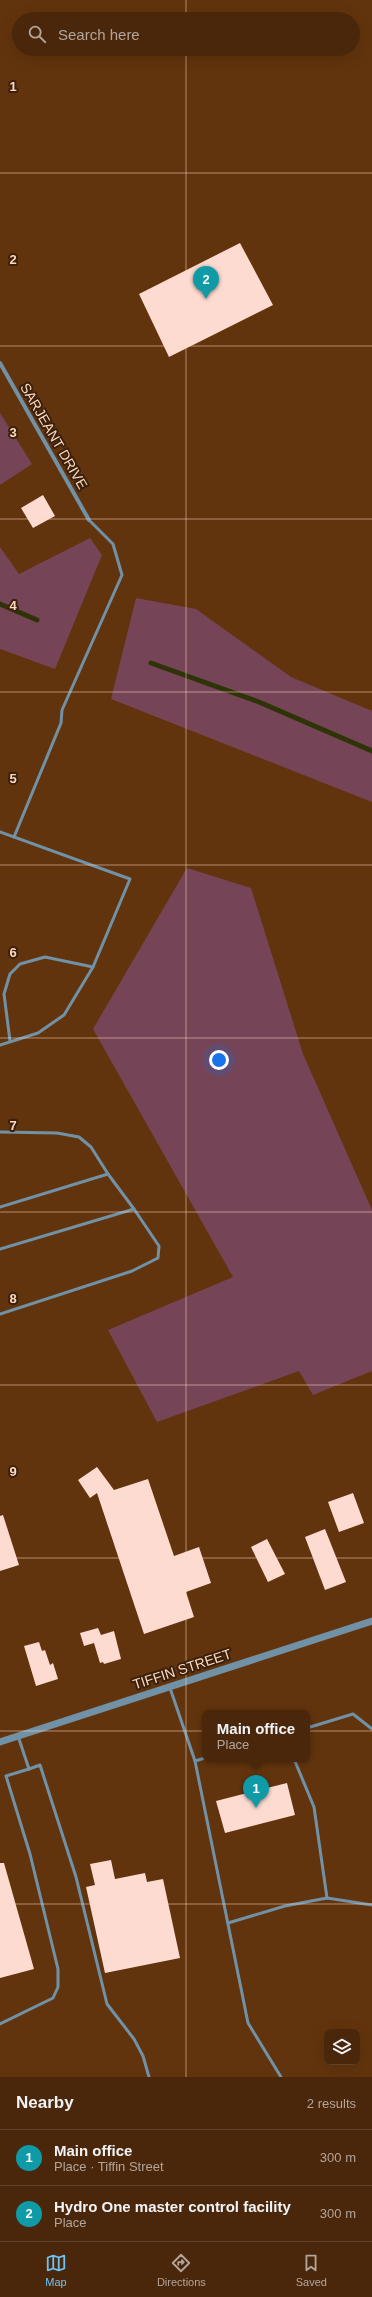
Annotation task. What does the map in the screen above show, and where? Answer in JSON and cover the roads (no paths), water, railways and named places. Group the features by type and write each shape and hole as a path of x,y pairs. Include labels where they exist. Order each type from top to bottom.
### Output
{"street":[{"name":"SARJEANT DRIVE","path":"0,363 89,520"},
{"name":"TIFFIN STREET","path":"0,1742 372,1621"}],"lane":[{"path":"14,837 61,722 62,710 122,575 113,544 89,520"},
{"path":"0,832 130,879 93,967 64,1015 38,1033 0,1045"},
{"path":"10,1041 4,994 10,974 20,964 45,957 93,967"},
{"path":"0,1132 56,1133 78,1137 91,1147 108,1174 159,1246 158,1258 132,1271 0,1314"},
{"path":"0,1207 108,1174"},
{"path":"0,1249 134,1209"},
{"path":"169,1686 195,1761 248,2022 281,2077"},
{"path":"310,1727 353,1714 372,1729"},
{"path":"18,1736 29,1769"},
{"path":"195,1761 202,1759"},
{"path":"295,1762 314,1807 327,1898"},
{"path":"0,2024 53,1998 58,1987 58,1969 32,1862 6,1776 40,1765 66,1842 107,2004 134,2039 143,2056 150,2077"},
{"path":"228,1923 285,1906 327,1898 372,1905"}],"waterway":[{"path":"0,604 37,620"},
{"path":"151,663 259,702 372,751"}],"place":[{"name":"Hydro One master control facility","path":"206,299"},
{"name":"Main office","path":"256,1808"}]}
